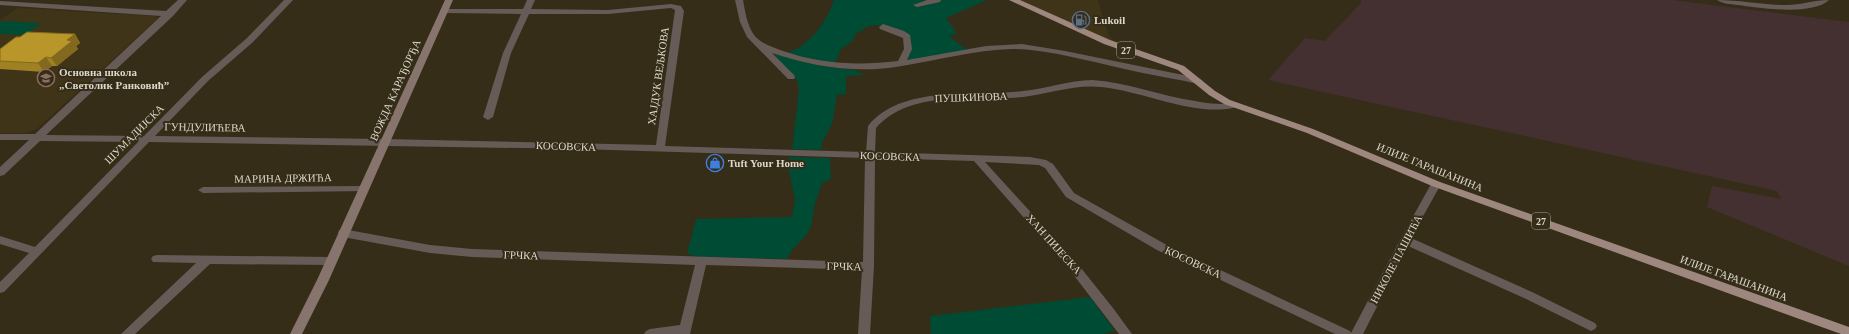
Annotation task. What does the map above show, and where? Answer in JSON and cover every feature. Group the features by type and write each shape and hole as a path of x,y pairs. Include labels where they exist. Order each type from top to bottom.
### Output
{"main road":[{"name":"ВОЖДА КАРАЂОРЂА","path":"296,334 324,280 343,233 449,0"},
{"name":"ИЛИЈЕ ГАРАШАНИНА","path":"1013,0 1112,44 1181,68 1217,96 1234,104 1310,131 1436,184 1843,332"}],"street":[{"path":"0,173 170,14 183,0"},
{"name":"ШУМАДИЈСКА","path":"0,289 205,79 250,40 289,0"},
{"path":"488,117 507,53 531,0"},
{"path":"739,0 746,28 756,42 778,66 787,72 791,77"},
{"path":"917,5 937,0"},
{"path":"1721,0 1774,7 1799,8 1825,0"},
{"path":"0,3 24,2 170,14"},
{"name":"ХАЈДУК ВЕЉКОВА","path":"525,11 608,12 671,6 678,8 680,11 660,149"},
{"path":"444,11 525,11"},
{"path":"883,27 896,31 909,41 908,49 901,64"},
{"path":"756,42 794,58 838,67 864,68 901,64 1004,46 1024,47 1062,53 1198,81"},
{"name":"ПУШКИНОВА","path":"864,334 868,266 871,128 875,122 903,106 938,97 1011,95 1090,83 1104,84 1165,99 1211,107 1224,107 1234,104"},
{"name":"ГУНДУЛИЋЕВА","path":"0,137 385,142"},
{"name":"КОСОВСКА","path":"385,142 1030,160 1042,162 1049,166 1070,195 1155,243 1346,334"},
{"name":"ХАН ПИЈЕСКА","path":"977,159 1082,275 1103,301 1126,334"},
{"name":"НИКОЛЕ ПАШИЋА","path":"1357,334 1405,240 1436,184"},
{"name":"МАРИНА ДРЖИЋА","path":"203,190 363,189"},
{"name":"ГРЧКА","path":"343,233 430,249 472,253 868,266"},
{"path":"0,240 36,251"},
{"path":"1405,240 1528,295 1591,326"},
{"path":"157,259 331,261"},
{"path":"127,334 207,260"},
{"path":"650,334 684,331 701,261"}],"shaded area":[{"name":"Lukoil","path":"1013,0 1098,0 1108,34 1118,46"},
{"path":"1361,0 1673,0 1849,22 1849,266 1707,207 1712,186 1781,199 1777,191 1268,80 1305,38 1325,41 1361,3"},
{"name":"Основна школа „Светолик Ранковић”","path":"17,8 154,16 158,18 37,129 25,133 0,133 0,20"}],"green space":[{"path":"834,0 987,0 946,18 957,33 949,36 967,50 907,60 910,53 911,42 902,31 880,25 872,25 854,36 853,41 840,50 839,56 836,60 826,67 855,70 864,75 846,76 846,94 837,95 832,124 822,143 821,150 792,149 799,90 797,80 776,57 776,55 796,49 805,43 820,28 826,19"},
{"path":"2,21 41,23 26,35 0,34 0,23"},
{"path":"789,157 830,158 831,179 822,183 813,211 810,229 787,259 700,257 687,254 696,219 792,217 795,200 788,166"},
{"path":"1090,297 1115,331 1102,334 931,334 930,316"}],"building":[{"path":"27,32 75,34 67,40 72,41 51,58 46,57 38,63 0,61 0,49 16,37 20,37"}],"place":[{"name":"Lukoil","path":"1081,20"},
{"name":"Основна школа „Светолик Ранковић”","path":"46,78"},
{"name":"Tuft Your Home","path":"715,163"}]}
